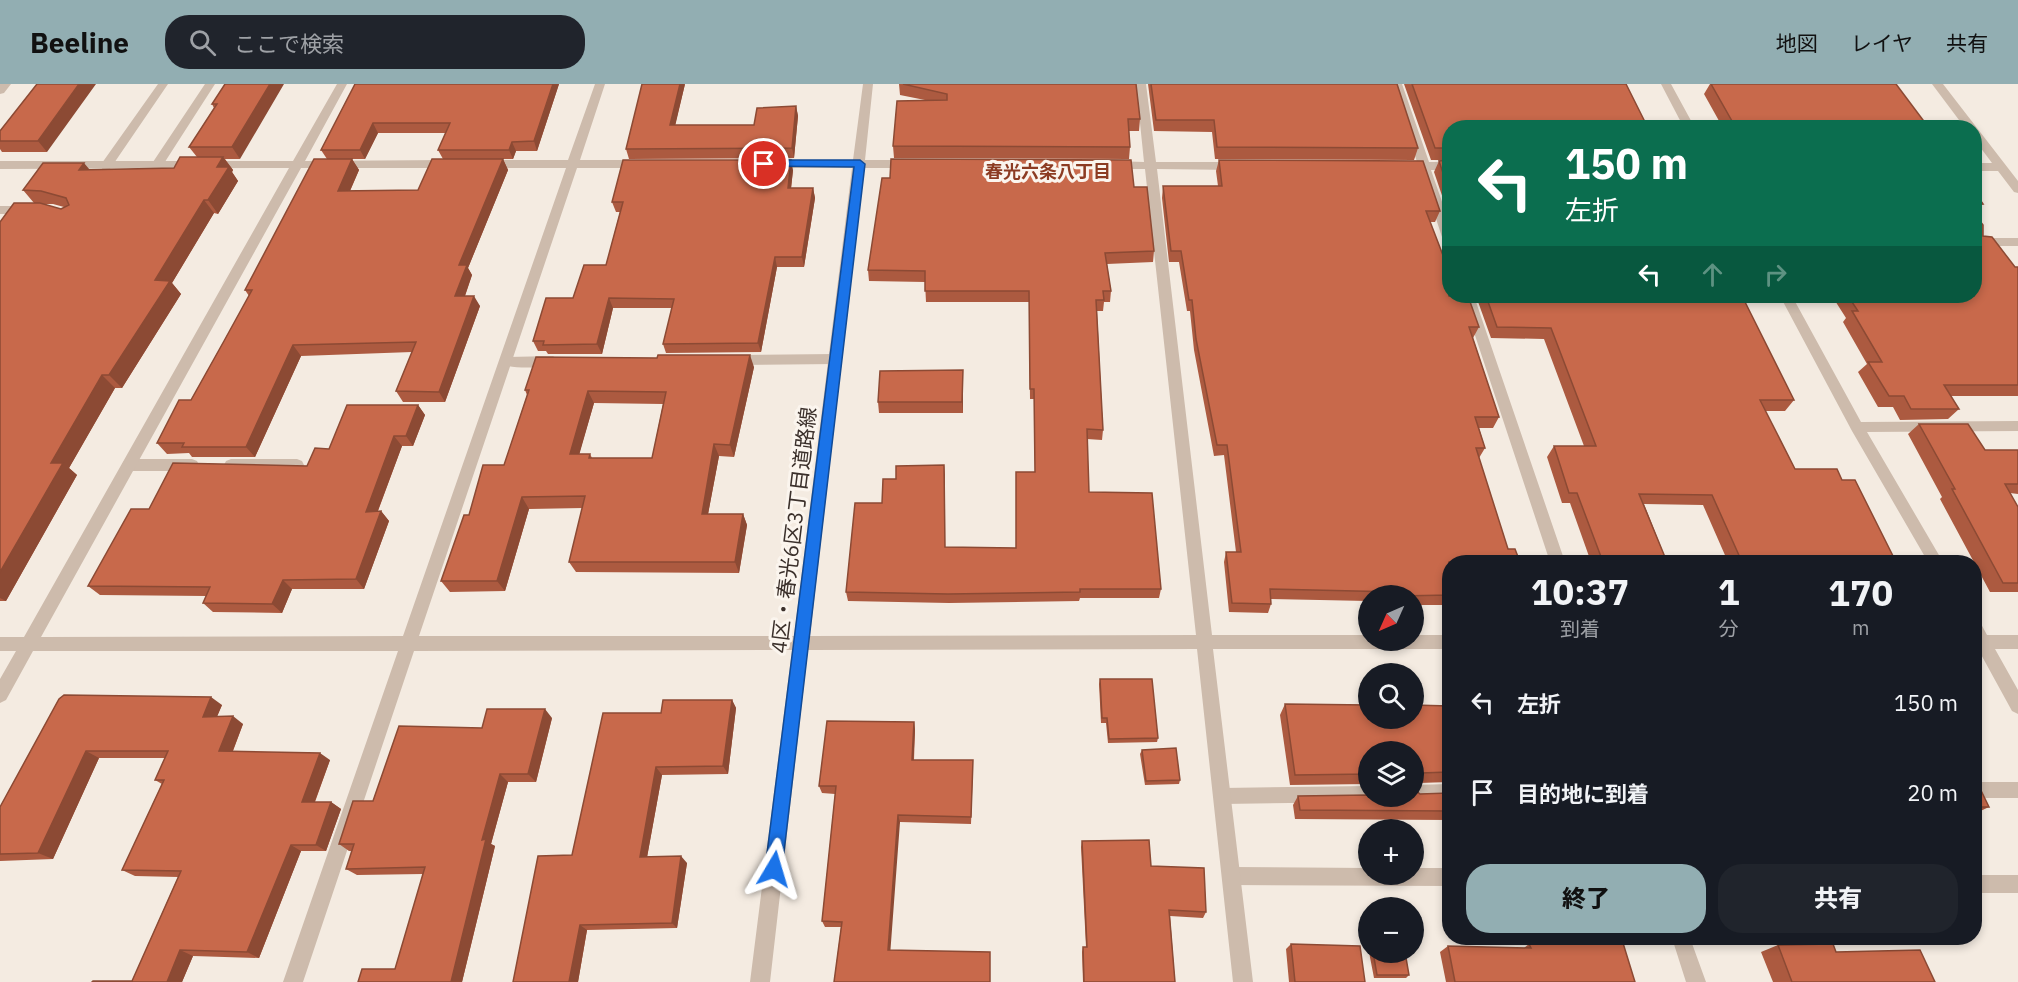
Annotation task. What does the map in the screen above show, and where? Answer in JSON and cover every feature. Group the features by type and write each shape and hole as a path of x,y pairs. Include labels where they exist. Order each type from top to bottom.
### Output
{"street":[{"path":"0,91 6,84"},
{"path":"106,165 163,84"},
{"path":"157,165 210,84"},
{"path":"0,695 342,84"},
{"path":"293,982 411,643 600,84"},
{"name":"4区・春光6区3丁目道路線","path":"760,982 868,84"},
{"path":"1141,84 1244,982"},
{"path":"1397,84 1442,219"},
{"path":"1666,84 1686,120"},
{"path":"1938,84 1965,120"},
{"path":"1982,142 2018,189"},
{"path":"0,165 656,164"},
{"path":"764,164 929,164"},
{"path":"1104,165 1246,166"},
{"path":"1389,166 1442,166"},
{"path":"1982,167 2001,167"},
{"path":"0,210 17,215 41,210"},
{"path":"1982,242 2018,242"},
{"path":"1470,303 1556,555"},
{"path":"1790,303 1857,427 1932,555"},
{"path":"717,360 835,359"},
{"path":"506,362 565,361"},
{"path":"1857,427 2018,426"},
{"path":"129,465 297,465"},
{"path":"0,644 800,644 1205,640 1442,642"},
{"path":"1982,642 2018,642"},
{"path":"1982,648 2018,706"},
{"path":"1982,790 2018,790"},
{"path":"1424,793 1442,792"},
{"path":"1223,796 1358,794"},
{"path":"1232,876 1442,877"},
{"path":"1982,884 2018,884"},
{"path":"1683,945 1696,982"}],"building":[{"path":"37,84 79,84 38,141 0,141 0,131"},
{"path":"225,84 270,84 232,147 189,147 217,104 212,104"},
{"path":"355,84 553,84 534,141 512,142 509,150 438,150 450,123 373,123 360,150 321,150"},
{"path":"642,84 680,84 670,125 754,125 757,108 796,106 792,148 626,149"},
{"path":"903,84 1136,84 1140,119 1128,119 1130,147 893,146 897,101 947,100 947,94"},
{"path":"1151,84 1397,84 1418,148 1217,147 1214,120 1156,120"},
{"path":"1412,84 1626,84 1644,120 1442,120 1442,148 1435,148"},
{"path":"1711,84 1896,84 1923,120 1731,120"},
{"path":"180,157 223,157 217,167 229,167 208,200 204,200 155,280 170,281 109,375 102,375 51,463 63,463 0,572 0,222 14,203 40,203 61,209 69,205 66,198 41,191 23,190 43,163 84,163 79,170 174,168"},
{"path":"314,159 352,159 338,191 418,190 432,159 503,159 459,265 467,265 455,296 474,296 439,392 396,391 416,342 293,345 246,447 182,447 184,443 157,443 179,400 191,400 224,341 252,290 245,290"},
{"path":"891,159 1131,160 1134,187 1147,187 1154,251 1105,253 1111,291 1103,291 1104,300 1096,300 1103,430 1087,429 1089,492 1152,493 1161,589 1080,589 1080,592 948,594 846,592 855,503 882,503 883,479 896,479 896,466 944,465 945,547 1016,548 1016,472 1035,472 1034,389 1030,389 1029,291 925,291 925,271 868,270 882,178 890,178"},
{"path":"623,160 791,160 788,188 813,188 802,257 775,257 758,343 663,344 674,299 609,298 597,344 543,345 544,341 533,341 546,298 573,298 584,265 606,265 623,202 612,202"},
{"path":"1219,160 1423,161 1440,211 1426,211 1442,253 1442,303 1470,303 1479,327 1469,327 1499,417 1475,417 1485,448 1476,448 1508,549 1515,549 1517,555 1442,555 1442,595 1424,596 1424,585 1358,585 1358,591 1270,589 1271,604 1232,603 1226,552 1241,552 1227,445 1217,445 1196,339 1192,300 1189,300 1181,251 1171,251 1163,186 1222,186"},
{"path":"1982,224 1983,236 1992,237 2015,267 2018,267 2018,385 1944,385 1959,409 1911,409 1904,396 1889,396 1868,362 1882,362 1852,311 1858,311 1853,303 1982,303"},
{"path":"1488,303 1746,303 1794,400 1760,400 1795,469 1837,469 1842,480 1855,480 1892,555 1739,555 1712,495 1639,494 1664,555 1600,555 1577,493 1569,493 1554,446 1596,446 1551,328 1497,327"},
{"path":"658,355 750,355 730,445 714,444 702,514 743,514 735,562 569,562 585,496 522,497 497,581 441,581 464,515 469,515 483,465 504,465 529,390 525,390 536,357 657,358","holes":["588,391 666,392 652,458 589,458 590,454 570,454"]},
{"path":"963,370 962,402 878,402 880,371"},
{"path":"347,405 418,405 406,436 394,436 366,512 381,511 356,579 283,580 272,604 203,603 210,587 88,586 131,509 149,509 173,463 307,466 315,448 329,449"},
{"path":"1919,424 1968,424 1985,450 2018,450 2018,484 2005,484 2018,507 2018,583 2003,583"},
{"path":"1100,679 1152,679 1158,738 1109,739 1107,718 1102,718"},
{"path":"64,695 211,697 203,717 233,716 219,751 320,753 302,802 331,802 316,845 291,845 247,952 180,950 167,982 92,982 132,981 181,871 122,870 164,780 155,780 168,751 86,751 38,853 0,854 0,807 59,699"},
{"path":"663,700 732,700 723,766 656,767 640,857 681,856 672,923 580,925 569,982 513,982 538,856 572,855 603,713 661,713"},
{"path":"1285,704 1358,705 1358,729 1424,729 1424,705 1442,706 1442,772 1424,773 1424,741 1358,741 1358,774 1295,775"},
{"path":"487,709 545,709 528,774 500,774 482,840 486,839 451,982 358,982 362,969 395,969 425,867 346,869 354,844 339,844 353,801 373,801 399,726 482,728"},
{"path":"827,721 914,722 912,760 973,760 971,817 898,815 888,950 990,952 990,982 834,982 842,922 822,921 836,786 819,786"},
{"path":"1176,748 1180,780 1146,781 1142,750"},
{"path":"1442,793 1442,811 1300,810 1298,796 1358,795 1358,807 1424,807 1424,794"},
{"path":"1982,793 1989,807 1982,807"},
{"path":"1149,840 1151,866 1204,868 1206,912 1169,910 1175,982 1084,982 1083,947 1087,947 1082,841"},
{"path":"1291,944 1358,946 1358,963 1362,963 1365,982 1295,982"},
{"path":"1530,945 1624,945 1635,982 1455,982 1448,946 1531,948"},
{"path":"1778,945 1833,945 1836,952 1920,950 1935,982 1792,982"},
{"path":"1375,963 1407,963 1409,975 1377,975"}],"district":[{"name":"春光六条八丁目","path":"1048,171"}],"route":[{"path":"764,164 860,164 774,869"}]}
